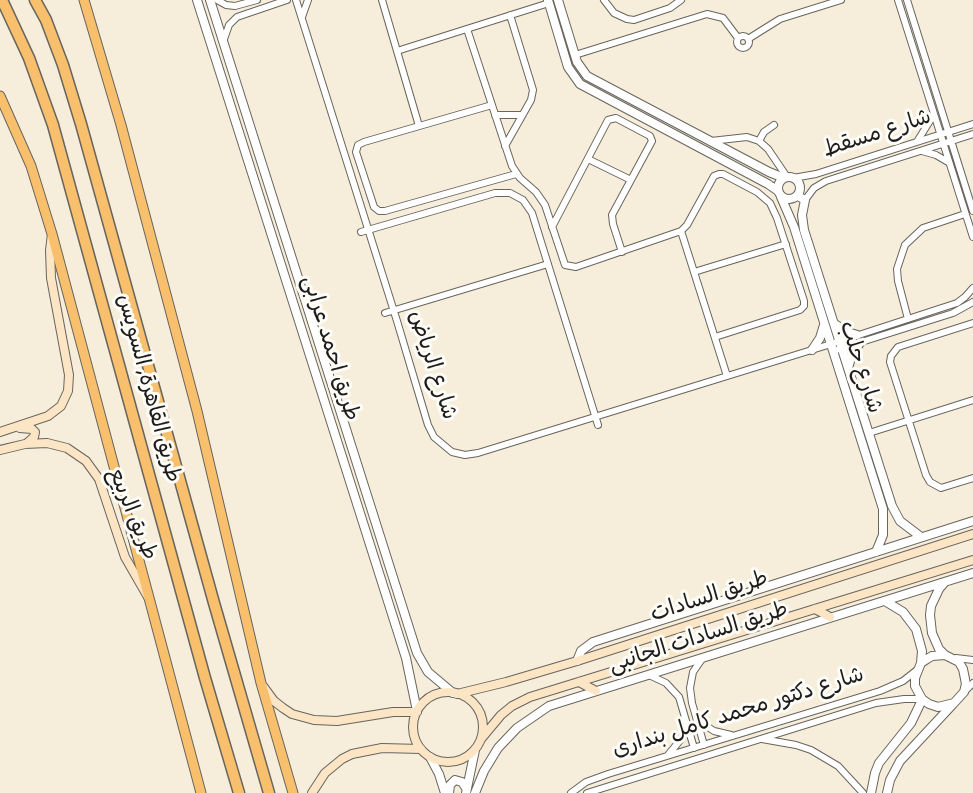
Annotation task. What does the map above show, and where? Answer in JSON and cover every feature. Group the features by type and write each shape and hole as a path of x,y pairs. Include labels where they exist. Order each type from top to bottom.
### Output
{"highway":[{"name":"طريق القاهرة, السويس","path":"2,0 29,58 53,125 239,793"},
{"name":"طريق القاهرة, السويس","path":"35,0 46,20 63,65 81,124 269,793"},
{"name":"طريق القاهرة, السويس","path":"84,0 121,125 195,404 261,683 293,793"},
{"path":"0,96 30,166 52,234 201,793"}],"main road":[{"path":"0,432 36,422 53,413 64,401 69,386 69,375 51,278 52,234"},
{"path":"16,428 31,429 35,432 34,438 25,444"},
{"name":"طريق الربيع","path":"0,450 41,442 60,445 74,452 91,466 102,486 125,557 149,599"},
{"name":"طريق السادات","path":"455,693 506,682 577,661 973,534"},
{"name":"طريق السادات","path":"481,739 496,720 512,706 531,697 973,560"},
{"path":"815,609 830,617"},
{"path":"579,682 596,691"},
{"path":"261,683 282,708 292,714 314,720 337,721 393,712 417,712"},
{"path":"455,693 466,698 478,709 483,724 481,739 468,757 455,762 442,762 430,757 420,748 414,731 417,712 425,701 435,695 455,693"},
{"path":"312,793 325,773 352,754 382,748 420,748"}],"street":[{"name":"طريق احمد عرابى","path":"197,0 393,615 406,658 417,712"},
{"name":"طريق احمد عرابى","path":"210,0 417,653 424,666 434,677 455,693"},
{"path":"217,0 226,5 235,6 257,0"},
{"path":"223,43 226,30 237,17 287,0"},
{"name":"شارع الرياض","path":"296,0 364,231 393,311 430,431 452,452 465,455 478,453 812,350 832,348 858,339"},
{"path":"302,18 308,0"},
{"path":"381,0 419,126"},
{"path":"396,51 549,2 568,67 580,84 768,184 791,200 801,198 800,185 788,178 769,172 592,79 579,67 558,0"},
{"path":"604,0 614,13 634,20 670,8 681,0"},
{"path":"738,38 748,39 780,19 842,0"},
{"path":"897,0 973,237"},
{"path":"907,0 973,211"},
{"path":"575,55 707,14 723,18 738,38 737,44 742,48 748,46 748,39"},
{"path":"505,146 531,100 533,90 510,15"},
{"path":"467,29 516,174 541,198 563,262 569,267 576,267 681,231 687,225 714,176 721,173 757,192 770,203 786,244 804,306 800,310 715,337"},
{"path":"492,105 361,143 356,148 374,207 379,211 385,211 516,174"},
{"path":"495,115 522,115"},
{"path":"917,142 934,115"},
{"path":"552,227 608,120 616,118 650,135 652,139 612,218 622,252"},
{"name":"شارع مسقط","path":"788,178 816,174 973,124"},
{"path":"759,141 764,132 774,125"},
{"name":"شارع مسقط","path":"801,198 826,181 973,134"},
{"path":"708,141 747,137 759,141 768,149 788,178"},
{"path":"922,151 936,155 949,163"},
{"path":"588,159 631,180"},
{"path":"780,194 778,185 788,178"},
{"path":"364,231 495,193 517,195 528,206 598,425"},
{"name":"شارع حلب","path":"780,194 794,227 883,508 883,535 876,552"},
{"name":"شارع حلب","path":"801,198 804,230 896,514 906,528 921,537"},
{"path":"908,320 897,269 905,245 923,228 965,214"},
{"path":"681,231 728,376"},
{"path":"694,272 786,244"},
{"path":"385,313 548,264"},
{"path":"291,290 302,286"},
{"path":"848,366 858,339 957,303 973,288"},
{"path":"835,324 858,339 953,313 973,302"},
{"path":"973,323 898,346 890,362 930,482 941,488 973,478"},
{"path":"812,350 825,324"},
{"path":"869,433 973,400"},
{"name":"طريق السادات الجانبى","path":"577,661 584,647 593,642 973,521"},
{"name":"طريق السادات الجانبى","path":"475,793 490,759 498,748 517,728 549,706 973,573"},
{"path":"946,582 935,597 930,615 932,633 939,649 958,662 966,676 964,692"},
{"path":"885,601 903,612 916,629 922,651 915,686 922,699 938,707 954,703"},
{"path":"393,615 403,612"},
{"path":"919,667 932,656 973,660"},
{"path":"702,659 693,672 690,688 704,745"},
{"name":"شارع دكتور محمد كامل بندارى","path":"571,793 586,782 608,774 879,691 903,681 919,667"},
{"path":"649,675 658,678 673,689 679,697 694,748"},
{"path":"887,793 890,780 900,761 973,683"},
{"name":"شارع دكتور محمد كامل بندارى","path":"587,793 876,702 894,699 922,699"},
{"path":"871,793 874,773 879,763 910,723 922,699"},
{"path":"697,720 714,731 735,736"},
{"path":"667,756 682,738 687,722"},
{"path":"759,739 812,750 838,766 862,793"},
{"path":"466,790 475,750"},
{"path":"430,757 447,793"},
{"path":"608,774 612,784"},
{"path":"447,793 455,780 462,782 466,790"}]}
